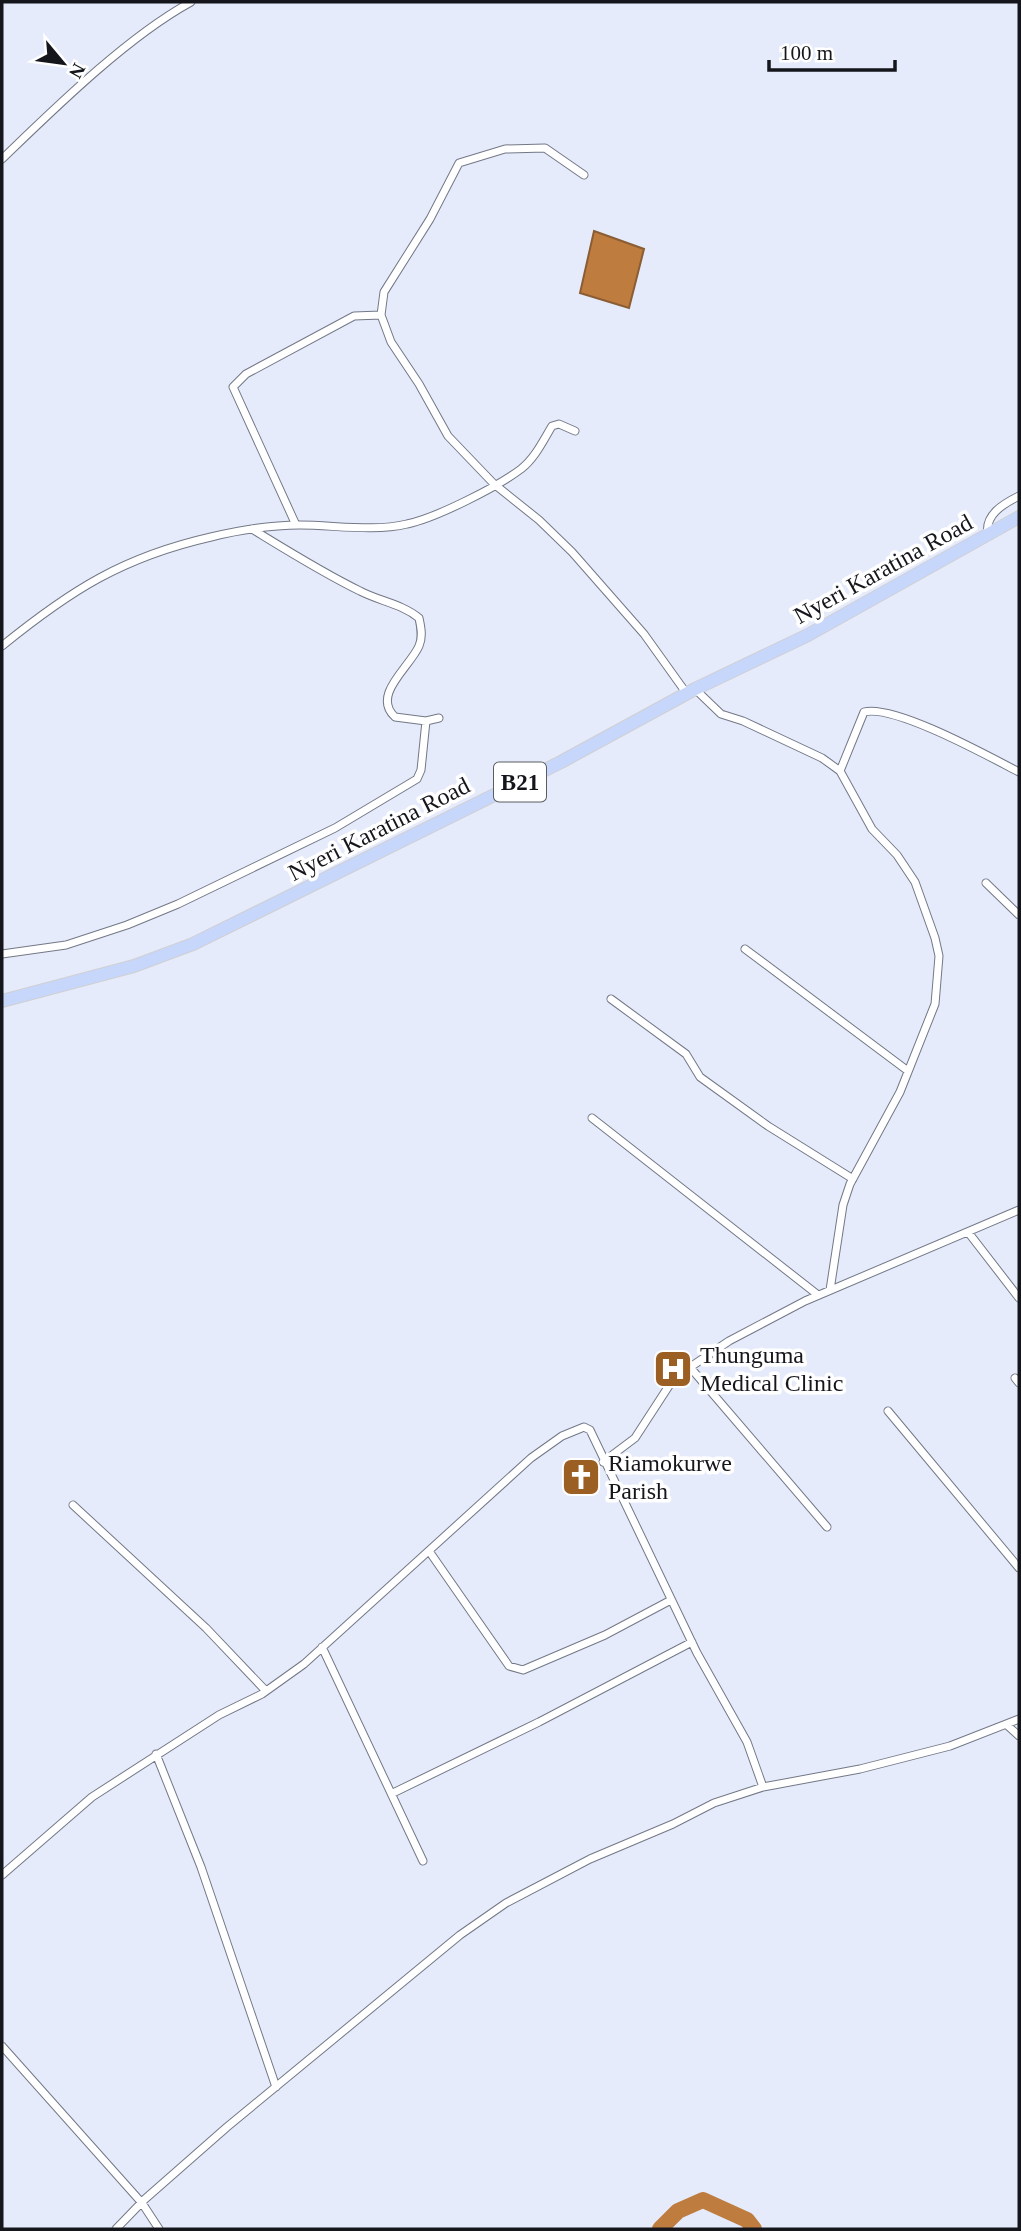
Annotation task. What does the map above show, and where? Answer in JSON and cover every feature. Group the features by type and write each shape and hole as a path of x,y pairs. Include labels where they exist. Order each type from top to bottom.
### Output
{"highway":[{"name":"Nyeri Karatina Road","path":"2,1001 134,966 193,944 561,762 691,692 808,635 1019,517"}],"street":[{"path":"2,159 86,82 167,15 191,2"},
{"path":"584,175 545,148 505,149 459,163 430,219 383,292 381,315 391,342 419,384 448,436 494,484 539,520 588,569 691,692 721,714 743,721 822,758 840,771 872,829 897,855 915,882 939,957 935,1004 908,1071 853,1179 843,1205 830,1290"},
{"path":"296,525 233,387 246,374 355,316 381,315"},
{"path":"2,646 55,602 102,575 146,556 252,529 296,525 406,524 435,514 522,468 539,449 552,426 559,424 575,431"},
{"path":"988,536 986,528 995,511 1019,496"},
{"path":"252,529 331,577 374,598 409,610 419,618 420,644 389,690 387,702 396,717 426,721 439,718"},
{"path":"840,771 864,712 874,709 914,722 1019,772"},
{"path":"2,954 66,944 127,925 335,828 417,779 421,770 426,721"},
{"path":"986,883 1019,915"},
{"path":"745,949 908,1071"},
{"path":"611,999 686,1054 700,1077 768,1126 853,1179"},
{"path":"592,1118 818,1295"},
{"path":"603,1462 635,1438 667,1387 689,1366 729,1341 818,1295 1019,1210"},
{"path":"968,1232 1019,1298"},
{"path":"689,1366 827,1527"},
{"path":"888,1411 1019,1568"},
{"path":"2,1875 92,1797 156,1754 266,1690 322,1647 531,1458 576,1429 590,1430 603,1462 692,1642 747,1742 763,1787"},
{"path":"73,1505 206,1628 266,1690"},
{"path":"429,1552 509,1666 523,1670 605,1635 671,1600"},
{"path":"393,1793 539,1722 692,1642"},
{"path":"322,1647 423,1861"},
{"path":"116,2229 142,2203 276,2087 460,1935 506,1903 590,1859 673,1825 714,1803 763,1787 950,1746 1008,1726 1019,1719"},
{"path":"1008,1726 1019,1736"},
{"path":"156,1754 201,1867 276,2087"},
{"path":"2,2046 142,2203 159,2229"}],"shaded area":[{"path":"594,231 644,249 629,308 580,293"}],"waterway":[{"path":"660,2229 678,2211 703,2200 747,2220 754,2229"}],"place":[{"name":"Thunguma Medical Clinic","path":"673,1369"},
{"name":"Riamokurwe Parish","path":"581,1477"}]}
